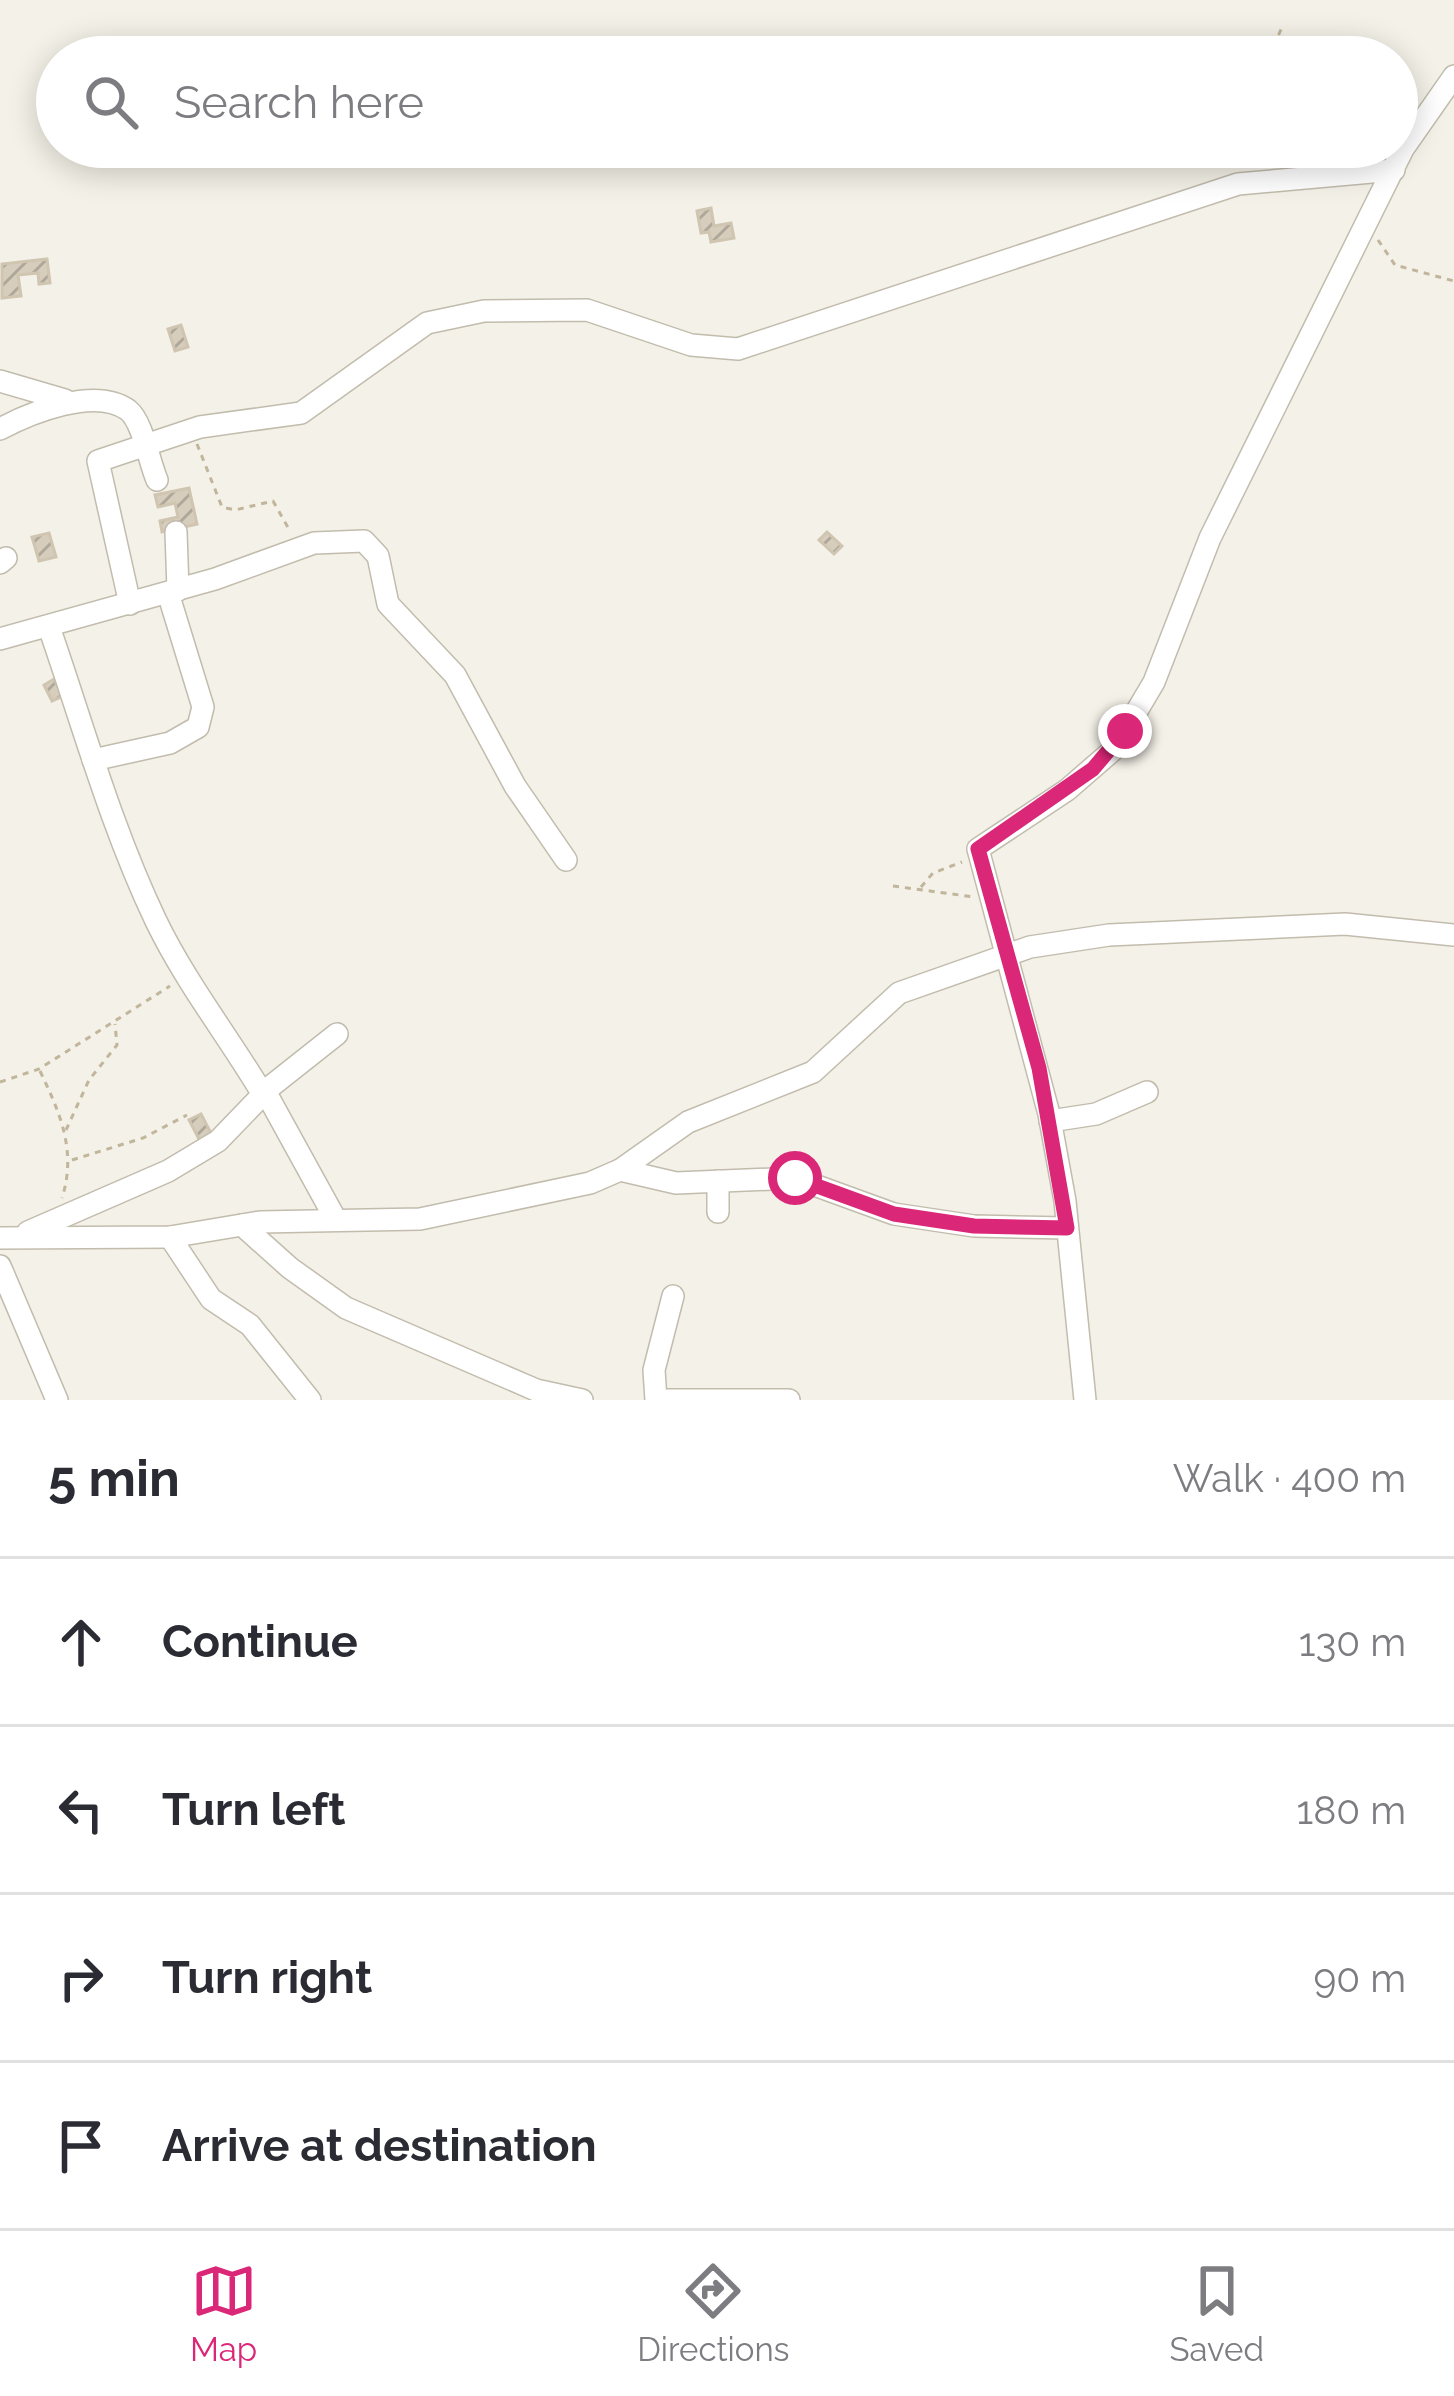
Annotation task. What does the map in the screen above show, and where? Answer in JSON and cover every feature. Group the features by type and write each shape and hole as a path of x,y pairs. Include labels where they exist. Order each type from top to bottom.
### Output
{"street":[{"path":"1418,132 1454,76"},
{"path":"1085,1400 1050,1121 979,848 1093,769 1112,751 1141,706 1217,522 1394,170"},
{"path":"130,604 98,466 103,457 183,431 301,413 402,337 446,319 484,311 587,310 691,345 738,349 1238,184 1394,170"},
{"path":"0,381 77,404 129,411 157,480"},
{"path":"0,429 50,405 77,404"},
{"path":"93,760 170,743 198,727 203,707 173,591 176,532"},
{"path":"0,639 173,591 311,544 364,541 378,556 388,604 455,675 515,786 566,860"},
{"path":"49,627 93,760 156,921 264,1092 336,1220"},
{"path":"7,1238 170,1237 242,1225 420,1220 590,1183 620,1170 688,1122 813,1072 899,993 1007,953 1075,938 1345,924 1454,935"},
{"path":"7,1238 198,1154 218,1141 264,1092 337,1034"},
{"path":"1050,1121 1115,1108 1147,1092"},
{"path":"620,1170 676,1183 795,1178 894,1214 974,1226 1067,1228"},
{"path":"718,1181 718,1211"},
{"path":"242,1225 346,1308 536,1390 582,1400"},
{"path":"170,1237 212,1299 250,1325 310,1400"},
{"path":"0,1266 57,1400"},
{"path":"656,1400 654,1370 673,1296"},
{"path":"667,1400 789,1400"}],"path":[{"path":"1278,36 1282,27"},
{"path":"1372,215 1379,243 1395,265 1454,281"},
{"path":"183,431 196,443 226,511 273,501 292,534 311,544"},
{"path":"920,889 928,876 959,864 979,848"},
{"path":"893,886 962,893 994,905"},
{"path":"0,1082 39,1069 142,1000 188,977"},
{"path":"66,1131 89,1080 117,1046 114,1023"},
{"path":"39,1069 66,1131 68,1161 55,1220"},
{"path":"68,1161 131,1143 187,1115"}],"building":[{"path":"711,208 714,226 731,223 734,238 711,242 709,232 701,233 697,211"},
{"path":"47,259 50,283 39,284 38,273 18,275 21,296 2,298 2,264"},
{"path":"181,325 188,347 175,351 168,329"},
{"path":"189,488 197,524 162,532 160,521 178,517 175,503 158,507 155,495"},
{"path":"827,532 842,546 834,554 819,540"},
{"path":"49,533 56,557 39,561 32,537"},
{"path":"54,679 63,696 52,701 44,685"},
{"path":"201,1114 213,1137 201,1143 189,1120"}],"route":[{"path":"795,1178 894,1214 974,1226 1067,1228 1039,1068 978,849 1067,790 1112,751 1125,731"}]}
